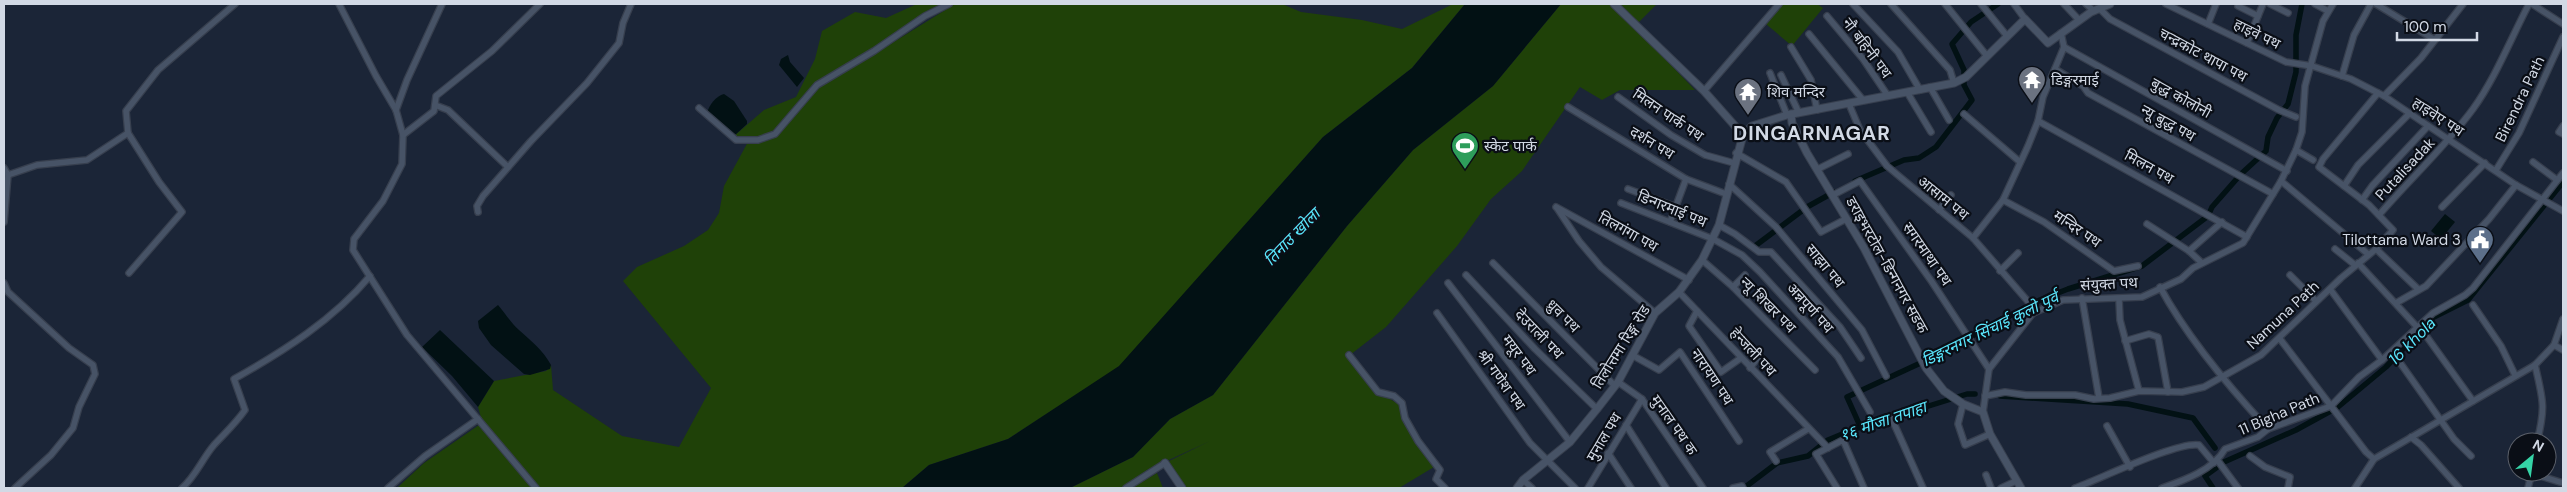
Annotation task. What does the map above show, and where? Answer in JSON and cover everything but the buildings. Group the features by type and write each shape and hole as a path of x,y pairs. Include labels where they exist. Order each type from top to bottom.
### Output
{"street":[{"path":"129,273 182,212 159,182 128,133 126,111 158,70 235,4"},
{"path":"339,4 376,76 396,110 403,135 402,164 383,201 354,239 353,250 407,335 536,488"},
{"path":"396,110 407,80 442,4"},
{"path":"403,135 434,111 436,96 492,51 540,4"},
{"path":"478,212 477,206 483,196 588,83 619,43 623,23 631,4"},
{"path":"699,108 736,140 758,140 775,134 781,130 817,85 874,51 925,16 949,4"},
{"path":"1614,4 1704,91 1743,135 1752,126 1789,114 1954,83 1964,78 2025,19"},
{"path":"1704,91 1779,4"},
{"path":"1853,4 1898,52 1920,90"},
{"path":"1891,4 1950,70 1954,83"},
{"path":"1945,4 1987,56"},
{"path":"1981,4 2007,36"},
{"path":"2064,4 2079,20"},
{"name":"चन्द्रकोट थापा पथ","path":"2086,4 2110,19 2296,117"},
{"path":"2014,5 2048,43 2079,20 2110,4"},
{"name":"हाइवे पथ","path":"2166,4 2247,43 2296,63 2312,66"},
{"path":"2208,24 2216,4"},
{"path":"2247,43 2263,4"},
{"path":"2270,4 2288,13"},
{"path":"2315,4 2328,11"},
{"path":"2287,171 2302,132 2305,86 2323,21 2333,4"},
{"path":"2342,76 2354,35 2371,4"},
{"path":"2376,4 2435,40"},
{"path":"2531,4 2563,24"},
{"name":"Putalisadak","path":"2379,215 2449,139 2481,97 2531,4"},
{"path":"2384,96 2421,58 2459,5"},
{"path":"2238,6 2258,16"},
{"name":"नौ बहिनी पथ","path":"1827,16 1863,59 1888,96"},
{"path":"1973,238 2003,200 2038,121 2043,97 2064,47 2062,32"},
{"path":"1809,34 1863,100"},
{"name":"Birendra Path","path":"2496,170 2520,133 2563,37"},
{"path":"1791,47 1811,80 1817,110"},
{"name":"बुद्ध कोलोनी","path":"2064,47 2287,171"},
{"path":"2556,55 2563,60"},
{"name":"हाइवेए पथ","path":"2312,66 2342,76 2384,96 2516,185 2563,211"},
{"name":"न्यू बुद्ध पथ","path":"2054,69 2083,86 2088,93 2273,194"},
{"path":"1770,73 1789,114"},
{"path":"1781,75 1799,113"},
{"path":"1930,87 1949,120"},
{"path":"1907,92 1931,132"},
{"name":"Namuna Path","path":"1985,396 2005,392 2099,398 2139,391 2182,392 2204,387 2224,378 2261,355 2356,264 2376,249 2393,230 2362,200 2320,167 2323,159 2378,93"},
{"name":"मिलन पार्क पथ","path":"1618,97 1671,135 1704,155 1734,163"},
{"name":"आसाम पथ","path":"1849,104 1860,130 1889,167 1973,238 2031,305 2032,313"},
{"path":"435,105 448,110 508,167"},
{"name":"दर्शन पथ","path":"1568,107 1686,179 1726,194"},
{"name":"डराइभरटोल-डिन्गनगर सडक","path":"1789,114 1792,123 1926,368 1944,391 1963,404 1983,412"},
{"path":"1964,114 2020,162"},
{"path":"2344,186 2358,165 2409,114"},
{"name":"मिलन पथ","path":"2038,121 2198,208 2247,237"},
{"path":"2362,200 2372,186 2428,126"},
{"path":"8,175 37,164 87,160 128,133"},
{"name":"तिलोत्तमा रिङ्ग रोड","path":"1516,488 1523,480 1570,442 1597,409 1616,384 1655,313 1679,292 1702,260 1719,225 1736,153 1743,135"},
{"path":"2296,150 2313,160"},
{"path":"1736,153 1786,182 1821,232 1846,219"},
{"path":"1818,170 1848,154"},
{"path":"2533,162 2557,180"},
{"path":"2442,207 2485,163"},
{"path":"4,168 8,175 4,222"},
{"name":"संयुक्त पथ","path":"1989,369 2032,313 2063,300 2082,298 2119,300 2142,297 2160,287 2181,279 2202,263 2243,242 2287,171"},
{"name":"11 Bigha Path","path":"2162,488 2216,462 2225,449 2258,437 2268,429 2333,407 2359,377 2382,360 2433,313 2465,295 2473,288 2563,173"},
{"path":"1670,222 1686,179"},
{"name":"सगरमाथा पथ","path":"1832,194 1860,181 1989,369"},
{"path":"2281,181 2368,254"},
{"name":"साझा पथ","path":"1729,184 1778,228 1862,330 1886,376"},
{"path":"2396,303 2426,286 2489,219 2516,185"},
{"path":"1628,189 1676,207"},
{"path":"1939,210 1951,196"},
{"name":"मन्दिर पथ","path":"2003,200 2044,222 2114,271 2138,266"},
{"name":"डिन्गरमाई पथ","path":"1622,203 1713,239"},
{"name":"तिलगंगा पथ","path":"1655,313 1601,267 1579,241 1556,207 1689,280"},
{"path":"2189,251 2220,221"},
{"path":"2148,224 2189,251 2202,263"},
{"path":"1719,225 1759,252 1771,252 1840,327 1861,358"},
{"name":"अन्नपूर्ण पथ","path":"1713,239 1742,255 1838,356 1870,412"},
{"path":"2335,249 2356,264 2396,303 2418,328"},
{"path":"2376,249 2418,289"},
{"path":"2000,271 2018,253"},
{"name":"न्यू शिखर पथ","path":"1702,260 1733,287 1815,370"},
{"name":"ध्रुव पथ","path":"1493,263 1616,384"},
{"name":"देउराली पथ","path":"1466,275 1535,349 1597,409"},
{"path":"1733,287 1745,275"},
{"path":"182,488 190,481 213,446 245,410 234,379 319,325 350,299 370,276"},
{"path":"2290,276 2316,301"},
{"path":"4,283 8,292 69,348 92,365 95,374 79,407 73,428 51,456 15,488"},
{"name":"मयूर पथ","path":"1448,283 1570,442"},
{"path":"2160,287 2175,313 2224,378 2268,429"},
{"path":"2330,288 2382,360"},
{"name":"हेन्जली पथ","path":"1679,292 1824,444"},
{"path":"2082,298 2099,398"},
{"path":"2119,300 2120,320 2139,391"},
{"path":"2473,305 2500,346 2515,375"},
{"path":"1697,311 1689,326 1721,372 1741,358"},
{"name":"श्री गणेश पथ","path":"1437,313 1530,443 1575,488"},
{"path":"2354,488 2374,459 2535,365 2554,345 2563,319"},
{"path":"2126,341 2149,334 2158,337 2168,392"},
{"path":"2427,337 2473,401"},
{"path":"2280,338 2366,452 2374,459"},
{"path":"2554,345 2563,350"},
{"name":"नारायण पथ","path":"1632,355 1659,370 1680,352 1739,441"},
{"path":"1350,355 1378,392 1394,396 1402,403 1405,418 1418,441 1440,470 1436,478 1445,488"},
{"path":"1750,368 1759,356"},
{"path":"2401,364 2440,420 2471,456"},
{"path":"2535,365 2544,400 2544,417 2540,432"},
{"path":"1989,369 1983,412 1990,434 2021,488"},
{"name":"मुनाल पथ क","path":"1616,384 1642,399 1703,488"},
{"name":"मुनाल पथ","path":"1588,488 1642,399"},
{"path":"1963,404 1958,424 1965,445 1990,434"},
{"path":"1892,417 1923,488"},
{"path":"388,488 425,456 478,419"},
{"path":"1626,425 1666,488"},
{"path":"2106,426 2130,467"},
{"path":"1776,461 1770,452 1808,429"},
{"path":"2411,437 2421,445 2459,488"},
{"path":"1837,488 1816,454 1824,444 1843,440 1864,488"},
{"path":"2075,488 2193,444 2199,445 2238,488"},
{"path":"1608,453 1631,488"},
{"path":"2250,456 2269,469 2290,476 2288,488"},
{"path":"1126,488 1165,463 1182,488"},
{"path":"1986,475 1991,488"},
{"path":"1523,480 1532,488"},
{"path":"2001,488 2016,481"},
{"path":"1733,488 1742,487"}],"green space":[{"path":"917,4 941,4 925,12 868,53 820,81 780,130 758,139 734,136 764,110 796,97 815,59 822,31 855,12 886,18"},
{"path":"955,4 1282,4 1301,12 1362,20 1402,29 1453,4 1465,4 1412,68 1323,137 1119,367 1008,439 929,465 902,488 539,488 482,421 478,407 494,381 546,371 551,365 553,390 622,436 679,447 711,388 623,281 637,267 684,246 708,230 719,213 724,186 749,140 773,136 787,124 818,88"},
{"path":"1561,4 1657,4 1634,27 1695,90 1620,90 1602,100 1580,87 1522,171 1491,199 1457,246 1386,327 1350,355 1378,392 1400,405 1434,467 1399,488 1182,488 1165,463 1210,441 1147,470 1121,488 1070,488 1133,457 1170,419 1213,395 1347,226 1413,150 1493,86"},
{"path":"1783,4 1817,4 1823,8 1792,46 1766,24"},
{"path":"479,425 534,488 397,488 424,463"},
{"path":"1157,473 1163,488 1132,488"}],"water":[{"name":"तिनाउ खोला","path":"1465,4 1561,4 1493,86 1413,150 1347,226 1213,395 1170,419 1133,457 1070,488 902,488 929,465 1008,439 1119,366 1323,137 1412,68"},
{"path":"788,55 790,62 804,78 797,87 779,65 781,59"},
{"path":"724,94 734,101 747,121 747,124 734,136 707,113 713,101"},
{"path":"2445,214 2455,222 2441,239 2431,231"},
{"path":"498,305 516,327 544,355 551,365 550,369 530,375 524,374 491,345 479,328 478,321"},
{"path":"440,330 494,381 478,407 452,376 422,347"}],"waterway":[{"path":"1855,181 1904,160 1919,158 1936,147 1972,100 1964,85 1964,70 1952,44 1971,22 1998,4"},
{"name":"डिङ्गरनगर सिंचाई कुलो पुर्व","path":"1860,426 1847,397 1927,360 2040,300 2068,289 2142,266 2208,216 2212,207 2241,174 2266,151 2268,137 2277,118 2288,104 2296,72 2296,35 2302,4"},
{"name":"16 khola","path":"2224,462 2296,430 2338,407 2386,367 2432,318 2468,300 2563,182"},
{"path":"1755,246 1807,207 1834,192"},
{"name":"१६ मौजा तपाहा","path":"1744,488 1777,463 1808,456 1828,440 1852,430 1967,394 1975,394"},
{"name":"16 khola","path":"2000,396 2128,404 2193,418 2215,448"},
{"name":"16 khola","path":"2213,488 2205,476 2216,468"}],"place":[{"name":"डिङ्गरमाई","path":"2032,104"},
{"name":"शिव मन्दिर","path":"1748,116"},
{"name":"स्केट पार्क","path":"1465,170"},
{"name":"Tilottama Ward 3","path":"2480,264"}],"district":[{"name":"DINGARNAGAR","path":"1812,133"}]}
